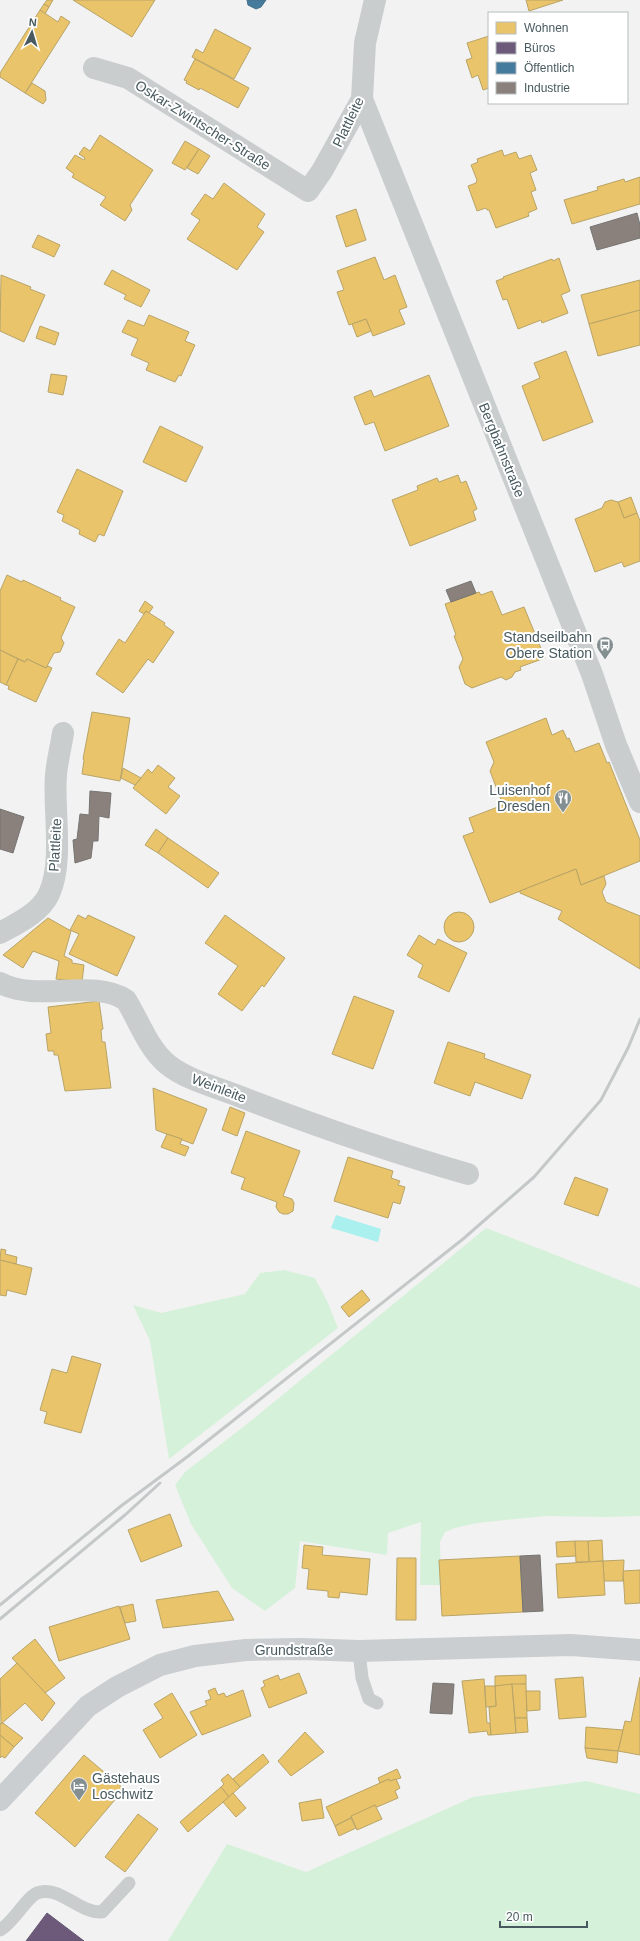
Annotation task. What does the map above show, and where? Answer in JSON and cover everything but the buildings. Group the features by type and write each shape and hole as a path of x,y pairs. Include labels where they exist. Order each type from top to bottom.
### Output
{"main road":[{"name":"Grundstraße","path":"0,1800 88,1706 117,1686 160,1665 195,1656 246,1650 302,1649 359,1651 571,1645 640,1650"}],"street":[{"name":"Plattleite","path":"308,191 322,171 362,99 365,43 375,0"},
{"name":"Oskar-Zwintscher-Straße","path":"94,68 128,78 308,191"},
{"name":"Bergbahnstraße","path":"362,99 589,666 616,745 640,802"},
{"name":"Plattleite","path":"0,934 36,910 49,894 54,874 57,835 56,776 63,733"},
{"name":"Weinleite","path":"0,983 32,992 108,992 118,996 126,1000 155,1051 167,1064 193,1079 312,1124 392,1152 468,1174"}],"lane":[{"path":"359,1651 362,1678 369,1700 377,1703"},
{"path":"0,1930 7,1926 35,1894 51,1891 93,1913 102,1912 129,1883"}],"green space":[{"path":"486,1228 640,1288 640,1516 545,1516 477,1523 455,1528 445,1532 440,1542 441,1585 420,1585 421,1522 388,1533 387,1555 300,1541 295,1588 265,1611 232,1588 191,1524 175,1485 185,1472 252,1420"},
{"path":"284,1270 315,1278 327,1301 338,1328 169,1459 150,1341 133,1305 161,1313 245,1294 260,1273"},
{"path":"586,1781 640,1794 640,1941 168,1941 227,1844 306,1872 473,1797"}],"water":[{"path":"336,1215 381,1229 378,1242 331,1228"}],"railway":[{"path":"0,1605 121,1506 187,1457 463,1239 534,1177 601,1100 628,1048 640,1019"},
{"path":"0,1619 125,1515 160,1483"}],"place":[{"name":"Standseilbahn Obere Station","path":"605,660"},
{"name":"Luisenhof Dresden","path":"563,813"},
{"name":"Gästehaus Loschwitz","path":"79,1801"}]}
